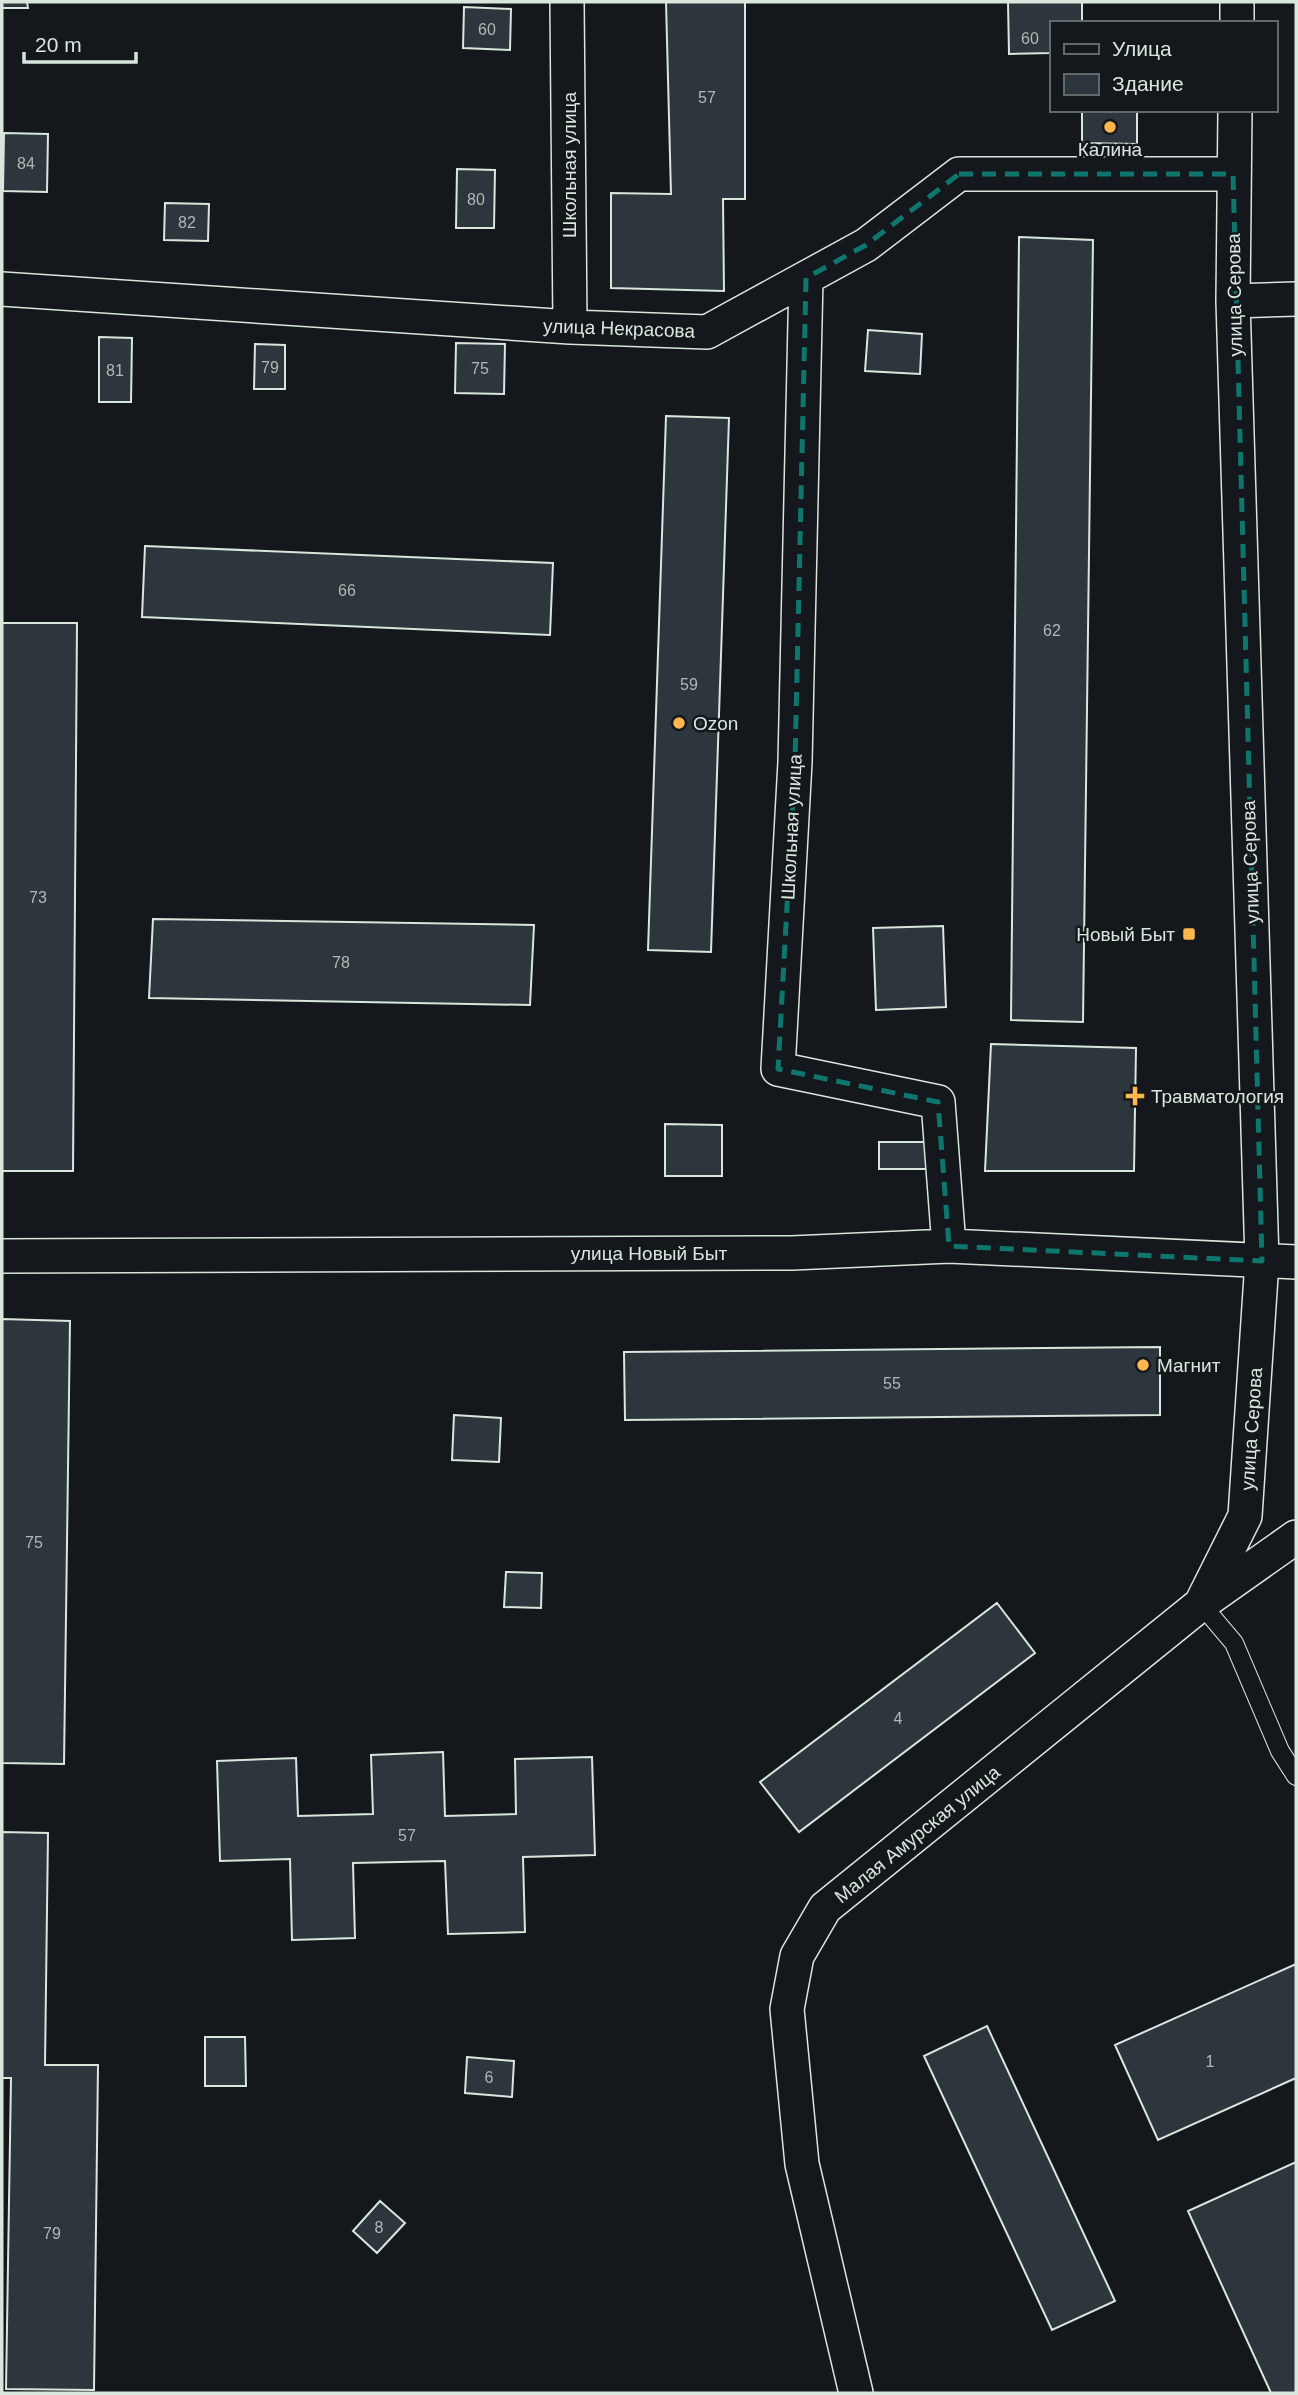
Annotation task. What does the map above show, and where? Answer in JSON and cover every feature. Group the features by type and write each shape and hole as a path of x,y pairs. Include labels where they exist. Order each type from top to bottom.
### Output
{"street":[{"name":"Школьная улица","path":"567,2 570,327"},
{"path":"1237,2 1237,21"},
{"name":"улица Серова","path":"1201,1604 1245,1516 1262,1261 1233,301 1235,112"},
{"name":"улица Некрасова","path":"2,289 570,327 707,332 866,245 959,174 1233,174"},
{"name":"Школьная улица","path":"806,278 795,762 778,1069 938,1102 949,1246"},
{"path":"1233,301 1296,299"},
{"name":"улица Новый Быт","path":"2,1256 792,1253 949,1246 1296,1262"},
{"name":"Малая Амурская улица","path":"856,2393 802,2164 787,2010 797,1956 825,1908 1201,1604 1296,1537"}],"lane":[{"path":"1201,1604 1234,1643 1280,1751 1296,1776"}],"highlighted area":[{"path":"959,174 1233,174 1262,1261 949,1246 938,1102 778,1069 795,762 806,278 866,245"}],"building":[{"path":"2,2 27,2 28,8 2,8"},
{"path":"666,2 745,2 745,199 723,199 724,291 611,288 611,193 671,194"},
{"path":"1008,2 1082,2 1082,21 1050,21 1050,53 1009,54"},
{"path":"464,7 511,9 510,50 463,48"},
{"name":"Калина","path":"1082,112 1137,112 1137,144 1082,143"},
{"path":"4,133 48,134 47,192 3,191"},
{"path":"457,169 495,170 494,228 456,228"},
{"path":"165,203 209,204 208,241 164,240"},
{"path":"1019,237 1093,240 1083,1022 1011,1020"},
{"path":"868,330 922,334 920,374 865,371"},
{"path":"99,337 132,338 131,402 99,402"},
{"path":"456,343 505,344 504,394 455,393"},
{"path":"255,344 285,345 285,389 254,389"},
{"path":"666,416 729,418 711,952 648,950"},
{"path":"145,546 553,563 550,635 142,617"},
{"path":"2,623 77,623 73,1171 2,1171"},
{"path":"153,919 534,925 530,1005 149,998"},
{"path":"943,926 946,1007 876,1010 873,928"},
{"path":"991,1044 1136,1048 1134,1171 985,1171"},
{"path":"665,1124 722,1125 722,1176 665,1176"},
{"path":"879,1142 932,1142 932,1169 879,1169"},
{"path":"2,1319 70,1321 64,1764 2,1763"},
{"path":"1160,1347 1160,1415 625,1420 624,1352"},
{"path":"454,1415 501,1418 499,1462 452,1460"},
{"path":"506,1572 542,1573 541,1608 504,1607"},
{"path":"997,1603 1035,1653 799,1832 760,1782"},
{"path":"443,1752 445,1816 516,1814 515,1759 592,1757 595,1855 523,1857 525,1932 448,1934 445,1861 353,1863 355,1938 292,1940 290,1859 220,1861 217,1761 296,1758 298,1816 373,1814 371,1755"},
{"path":"2,1832 48,1833 45,2065 98,2065 94,2390 6,2389 11,2078 2,2078"},
{"path":"1296,1964 1296,2078 1158,2140 1115,2045"},
{"path":"987,2026 1115,2301 1052,2330 924,2056"},
{"path":"205,2037 245,2037 246,2086 205,2086"},
{"path":"467,2057 514,2061 512,2097 465,2093"},
{"path":"1296,2162 1296,2393 1271,2393 1188,2211"},
{"path":"380,2201 405,2223 377,2253 353,2231"}],"place":[{"name":"Калина","path":"1110,127"},
{"name":"Ozon","path":"679,723"},
{"name":"Новый Быт","path":"1189,934"},
{"name":"Травматология","path":"1135,1096"},
{"name":"Магнит","path":"1143,1365"}]}
